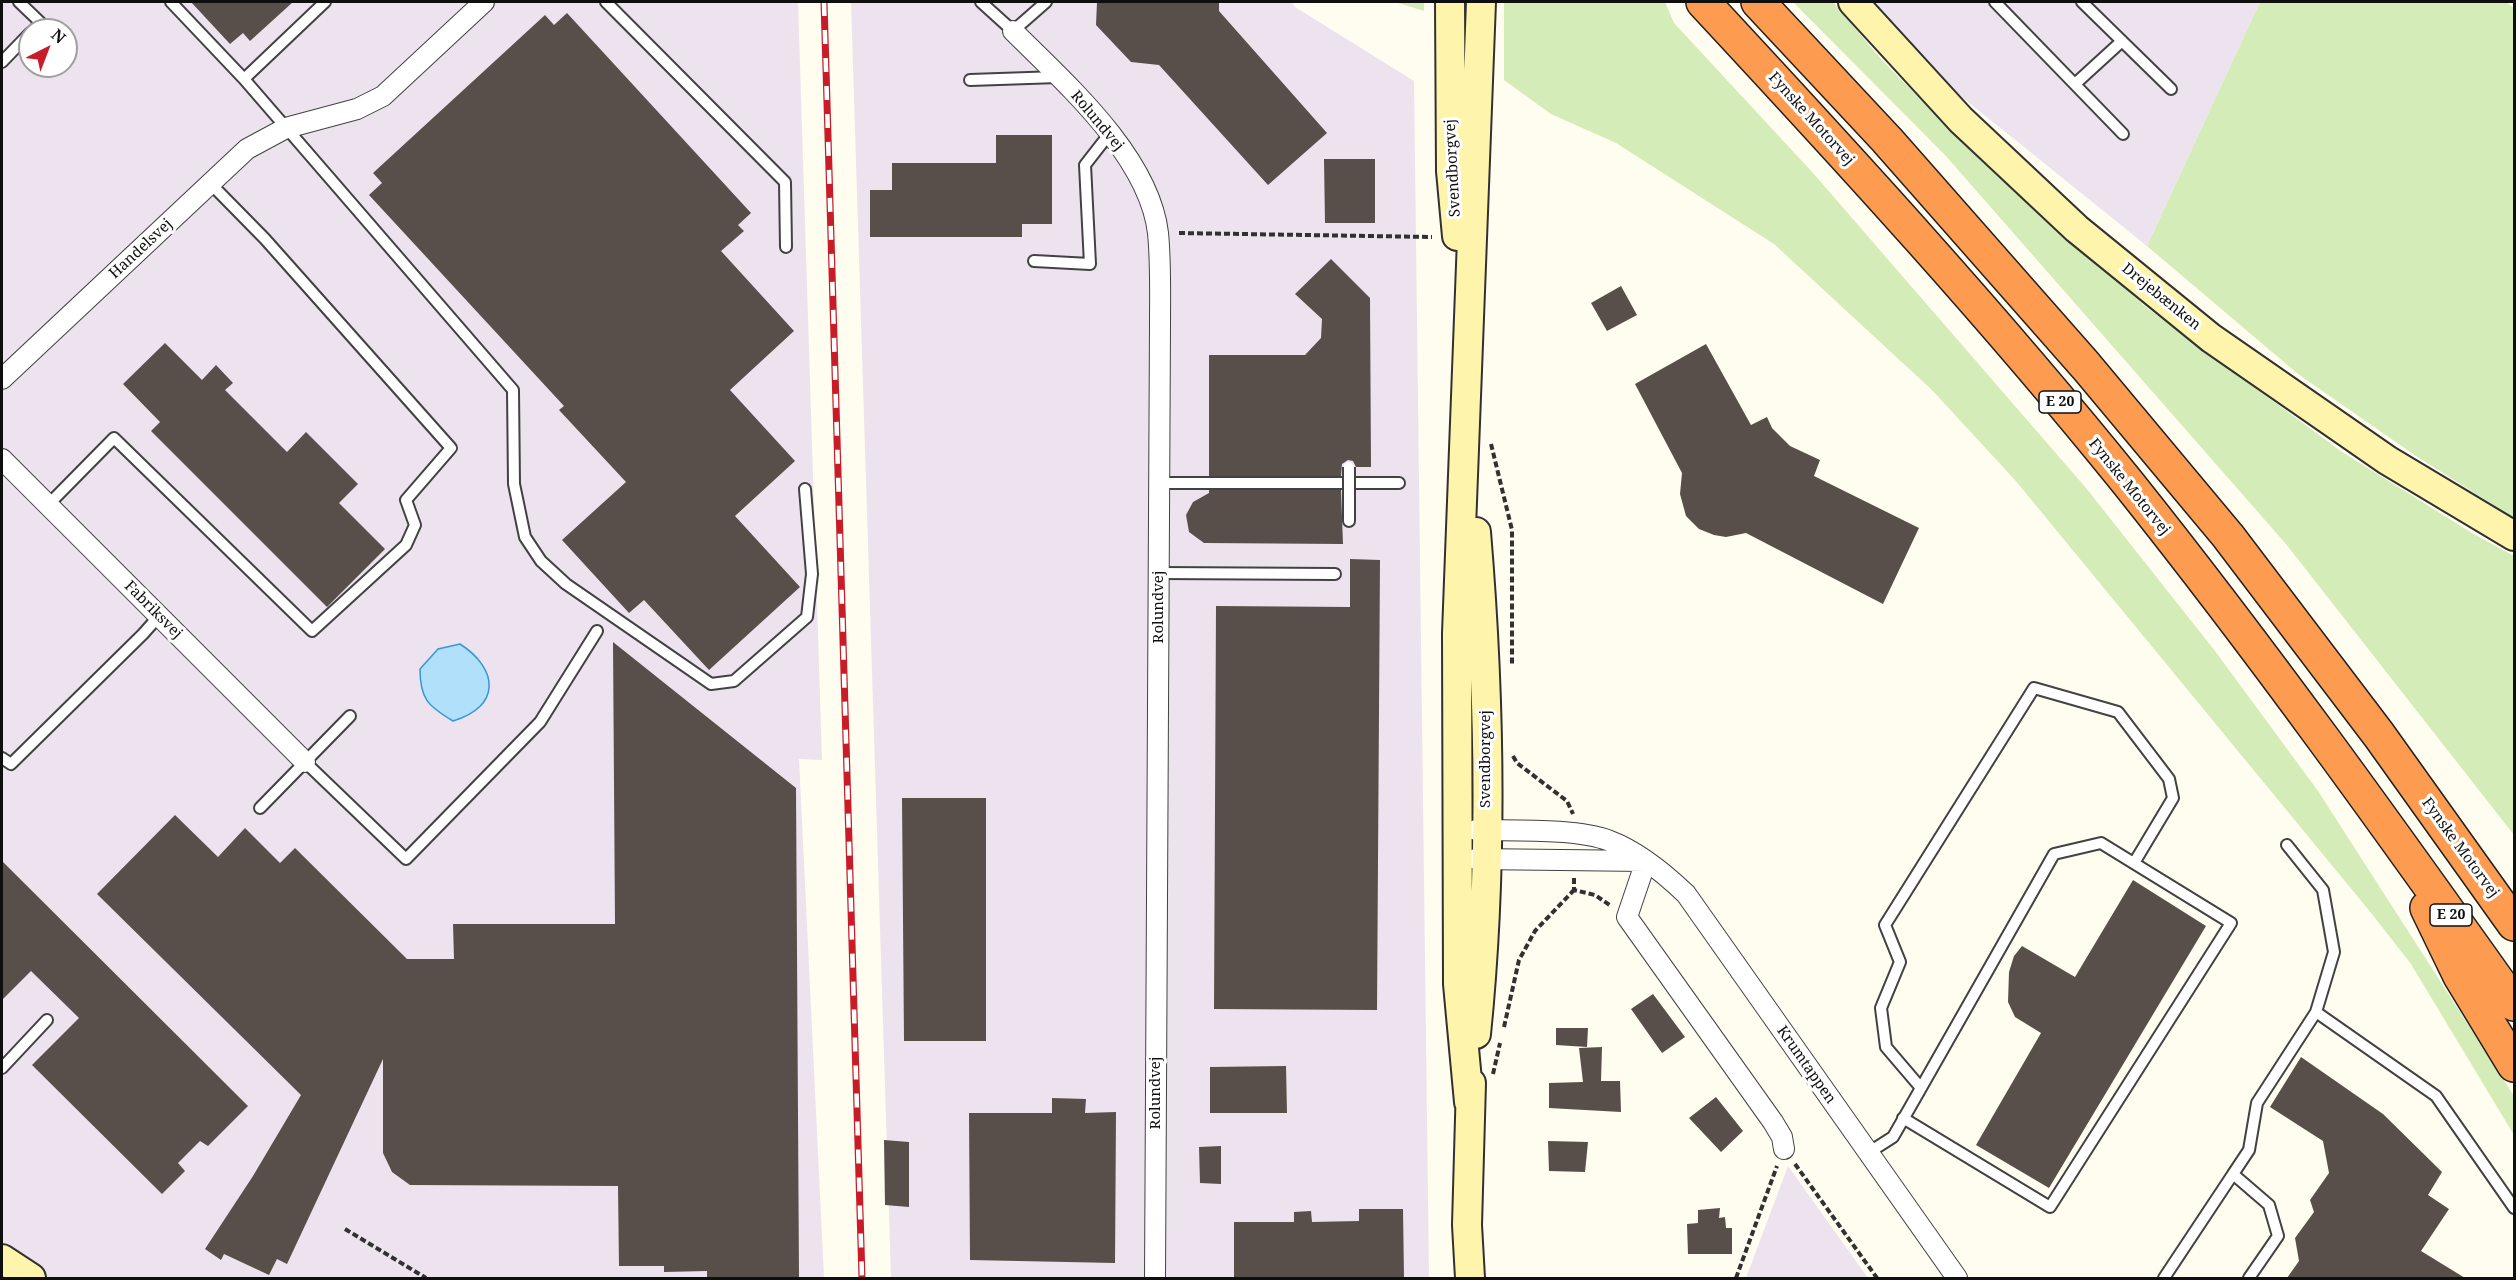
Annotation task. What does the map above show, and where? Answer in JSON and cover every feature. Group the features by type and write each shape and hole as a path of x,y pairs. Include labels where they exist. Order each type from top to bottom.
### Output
{"highway":[{"name":"Fynske Motorvej","path":"1703,2 1950,274 2120,474 2296,699 2514,1004"},
{"name":"Fynske Motorvej","path":"1758,2 1941,201 2086,366 2228,536 2379,735 2514,924"},
{"path":"2228,536 2373,698 2514,889"},
{"path":"2388,825 2460,976 2514,1065"}],"main road":[{"name":"Svendborgvej","path":"1450,2 1451,171 1466,333"},
{"name":"Svendborgvej","path":"1469,1102 1458,984 1457,633 1466,417 1466,333 1481,2"},
{"name":"Drejebænken","path":"1853,2 1978,136 2077,229 2211,338 2387,460 2514,536"},
{"name":"Svendborgvej","path":"1466,417 1486,642 1487,830 1486,936 1469,1102 1467,1226 1470,1278"},
{"name":"Svendborgvej","path":"1461,1278 1467,1226"},
{"path":"2,1259 31,1278"}],"street":[{"name":"Handelsvej","path":"2,380 247,149 286,128 357,109 383,96 484,2"},
{"name":"Rolundvej","path":"1012,31 1121,146 1146,193 1158,231 1159,573 1155,1278"},
{"name":"Fabriksvej","path":"2,459 305,762"},
{"name":"Krumtappen","path":"1458,829 1576,835 1609,840 1646,861 1686,894 1956,1278"},
{"path":"1458,858 1646,861 1627,917 1773,1122 1782,1137 1784,1149"}],"lane":[{"path":"19,2 36,18"},
{"path":"171,2 244,78 513,390 514,484 525,537 541,561 566,584 711,684 734,681 807,617 812,574 805,489"},
{"path":"244,78 325,2"},
{"path":"606,2 785,182 786,247"},
{"path":"981,2 1012,31 1046,2"},
{"path":"1995,2 2124,134"},
{"path":"2082,2 2171,90"},
{"path":"2075,84 2122,41"},
{"path":"2,62 18,45"},
{"path":"970,80 1058,77"},
{"path":"1034,261 1090,264 1085,165 1110,133"},
{"path":"48,505 114,438 312,631 406,545 415,525 406,500 451,448 265,239 211,184"},
{"path":"1349,467 1349,521"},
{"path":"1159,483 1399,483"},
{"path":"1159,573 1335,574"},
{"path":"2,758 11,764 143,634 159,615"},
{"path":"305,762 406,859 540,722 597,631"},
{"path":"1921,1088 1886,1047 1881,1008 1900,962 1885,926 2034,688 2118,712 2169,779 2173,798 2134,863"},
{"path":"260,808 350,716"},
{"path":"1868,1153 1893,1137 2054,854 2101,843 2231,923 2050,1207 1904,1118"},
{"path":"2164,1278 2249,1150 2257,1103 2316,1012 2334,952 2323,890 2287,845"},
{"path":"2316,1012 2436,1096 2514,1208"},
{"path":"2,1068 47,1020"},
{"path":"2233,1174 2269,1205 2278,1236 2250,1278"}],"path":[{"path":"1158,231 1457,237"},
{"path":"1466,417 1491,443 1512,530 1512,672"},
{"path":"1512,755 1517,762 1567,801 1574,817"},
{"path":"1492,1082 1519,960 1535,931 1574,890"},
{"path":"1736,1278 1784,1149"},
{"path":"1784,1149 1877,1278"},
{"path":"345,1229 426,1278"}],"shaded area":[{"path":"2,2 798,2 822,760 799,759 824,1278 2,1278"},
{"path":"851,2 1292,2 1295,7 1414,81 1429,1278 891,1278"},
{"path":"1867,2 2260,2 2147,246 1947,85"},
{"path":"1788,1166 1868,1278 1746,1278"}],"green space":[{"path":"1395,2 1424,2 1424,11"},
{"path":"1504,2 1665,2 1674,23 1813,173 2086,488 2215,651 2318,791 2514,1096 2514,1135 2411,964 2015,480 1932,390 1774,244 1616,143 1551,114 1504,80"},
{"path":"1793,2 1833,2 1881,59 1959,139 2147,308 2342,452 2472,533 2514,556 2514,835 2286,544 1945,155"},
{"path":"2260,2 2506,2 2514,8 2514,518 2416,456 2298,374 2147,246"}],"water":[{"path":"460,644 482,665 488,676 489,687 487,697 480,707 469,715 453,721 437,711 427,701 420,679 420,669 438,649"}],"building":[{"path":"191,2 293,2 250,41 243,33 230,44"},
{"path":"1097,2 1219,2 1219,11 1327,133 1268,185 1159,65 1131,62 1096,25"},
{"path":"567,13 751,213 738,225 744,231 721,251 794,331 730,390 795,461 735,516 800,587 709,670 644,600 629,613 562,540 626,482 559,410 564,406 369,195 382,183 373,173 545,15 554,25"},
{"path":"996,135 1052,135 1052,224 1022,224 1022,237 870,237 870,190 892,190 892,163 996,163"},
{"path":"1324,159 1375,159 1375,223 1325,223"},
{"path":"1331,259 1370,298 1371,467 1356,467 1353,461 1348,460 1342,464 1341,476 1209,476 1209,355 1305,355 1321,338 1322,319 1295,294"},
{"path":"1621,286 1637,315 1607,331 1591,303"},
{"path":"165,343 202,380 216,365 233,383 225,390 287,452 306,432 358,484 339,503 385,549 327,607 151,431 160,422 123,384"},
{"path":"1706,344 1751,425 1767,417 1772,428 1790,446 1820,460 1814,476 1919,528 1883,604 1746,533 1726,537 1714,535 1699,529 1686,516 1680,494 1682,473 1635,384"},
{"path":"1209,490 1341,490 1343,544 1204,543 1189,532 1186,515 1193,502 1209,493"},
{"path":"1350,559 1380,560 1377,1010 1214,1009 1216,606 1350,607"},
{"path":"613,642 796,788 799,1278 707,1277 707,1271 664,1272 664,1266 619,1266 618,1186 410,1185 392,1172 383,1153 383,1059 287,1264 277,1259 269,1275 224,1254 221,1260 205,1249 253,1176 301,1095 97,894 175,815 218,857 245,828 280,863 295,848 407,959 454,959 453,924 615,924"},
{"path":"902,798 986,798 986,1041 904,1041"},
{"path":"2,861 248,1106 208,1146 200,1141 178,1163 185,1171 162,1194 32,1065 79,1018 31,971 2,1000"},
{"path":"2133,880 2206,926 2049,1188 1976,1145 2041,1033 2015,1017 2008,1002 2009,972 2014,956 2022,946 2075,977"},
{"path":"1653,994 1685,1037 1662,1053 1631,1009"},
{"path":"1556,1028 1588,1028 1587,1047 1556,1045"},
{"path":"1602,1047 1601,1081 1620,1081 1621,1112 1549,1108 1549,1083 1583,1082 1579,1048"},
{"path":"2301,1057 2383,1114 2442,1172 2428,1195 2449,1209 2421,1251 2465,1278 2287,1278 2299,1261 2295,1238 2314,1212 2310,1200 2329,1173 2323,1141 2270,1107"},
{"path":"1286,1066 1287,1113 1210,1113 1210,1067"},
{"path":"1716,1097 1743,1131 1721,1152 1689,1118"},
{"path":"1052,1098 1086,1099 1085,1113 1116,1112 1115,1263 970,1260 969,1113 1052,1113"},
{"path":"884,1140 909,1142 909,1207 885,1205"},
{"path":"1548,1141 1588,1142 1585,1172 1549,1171"},
{"path":"1221,1146 1221,1184 1200,1183 1199,1147"},
{"path":"1720,1208 1719,1218 1725,1217 1726,1228 1732,1228 1732,1254 1688,1254 1687,1224 1698,1223 1698,1210"},
{"path":"1359,1209 1403,1209 1404,1278 1234,1278 1234,1222 1294,1222 1294,1212 1311,1211 1312,1222 1359,1221"}],"railway":[{"path":"824,2 862,1278"}]}
